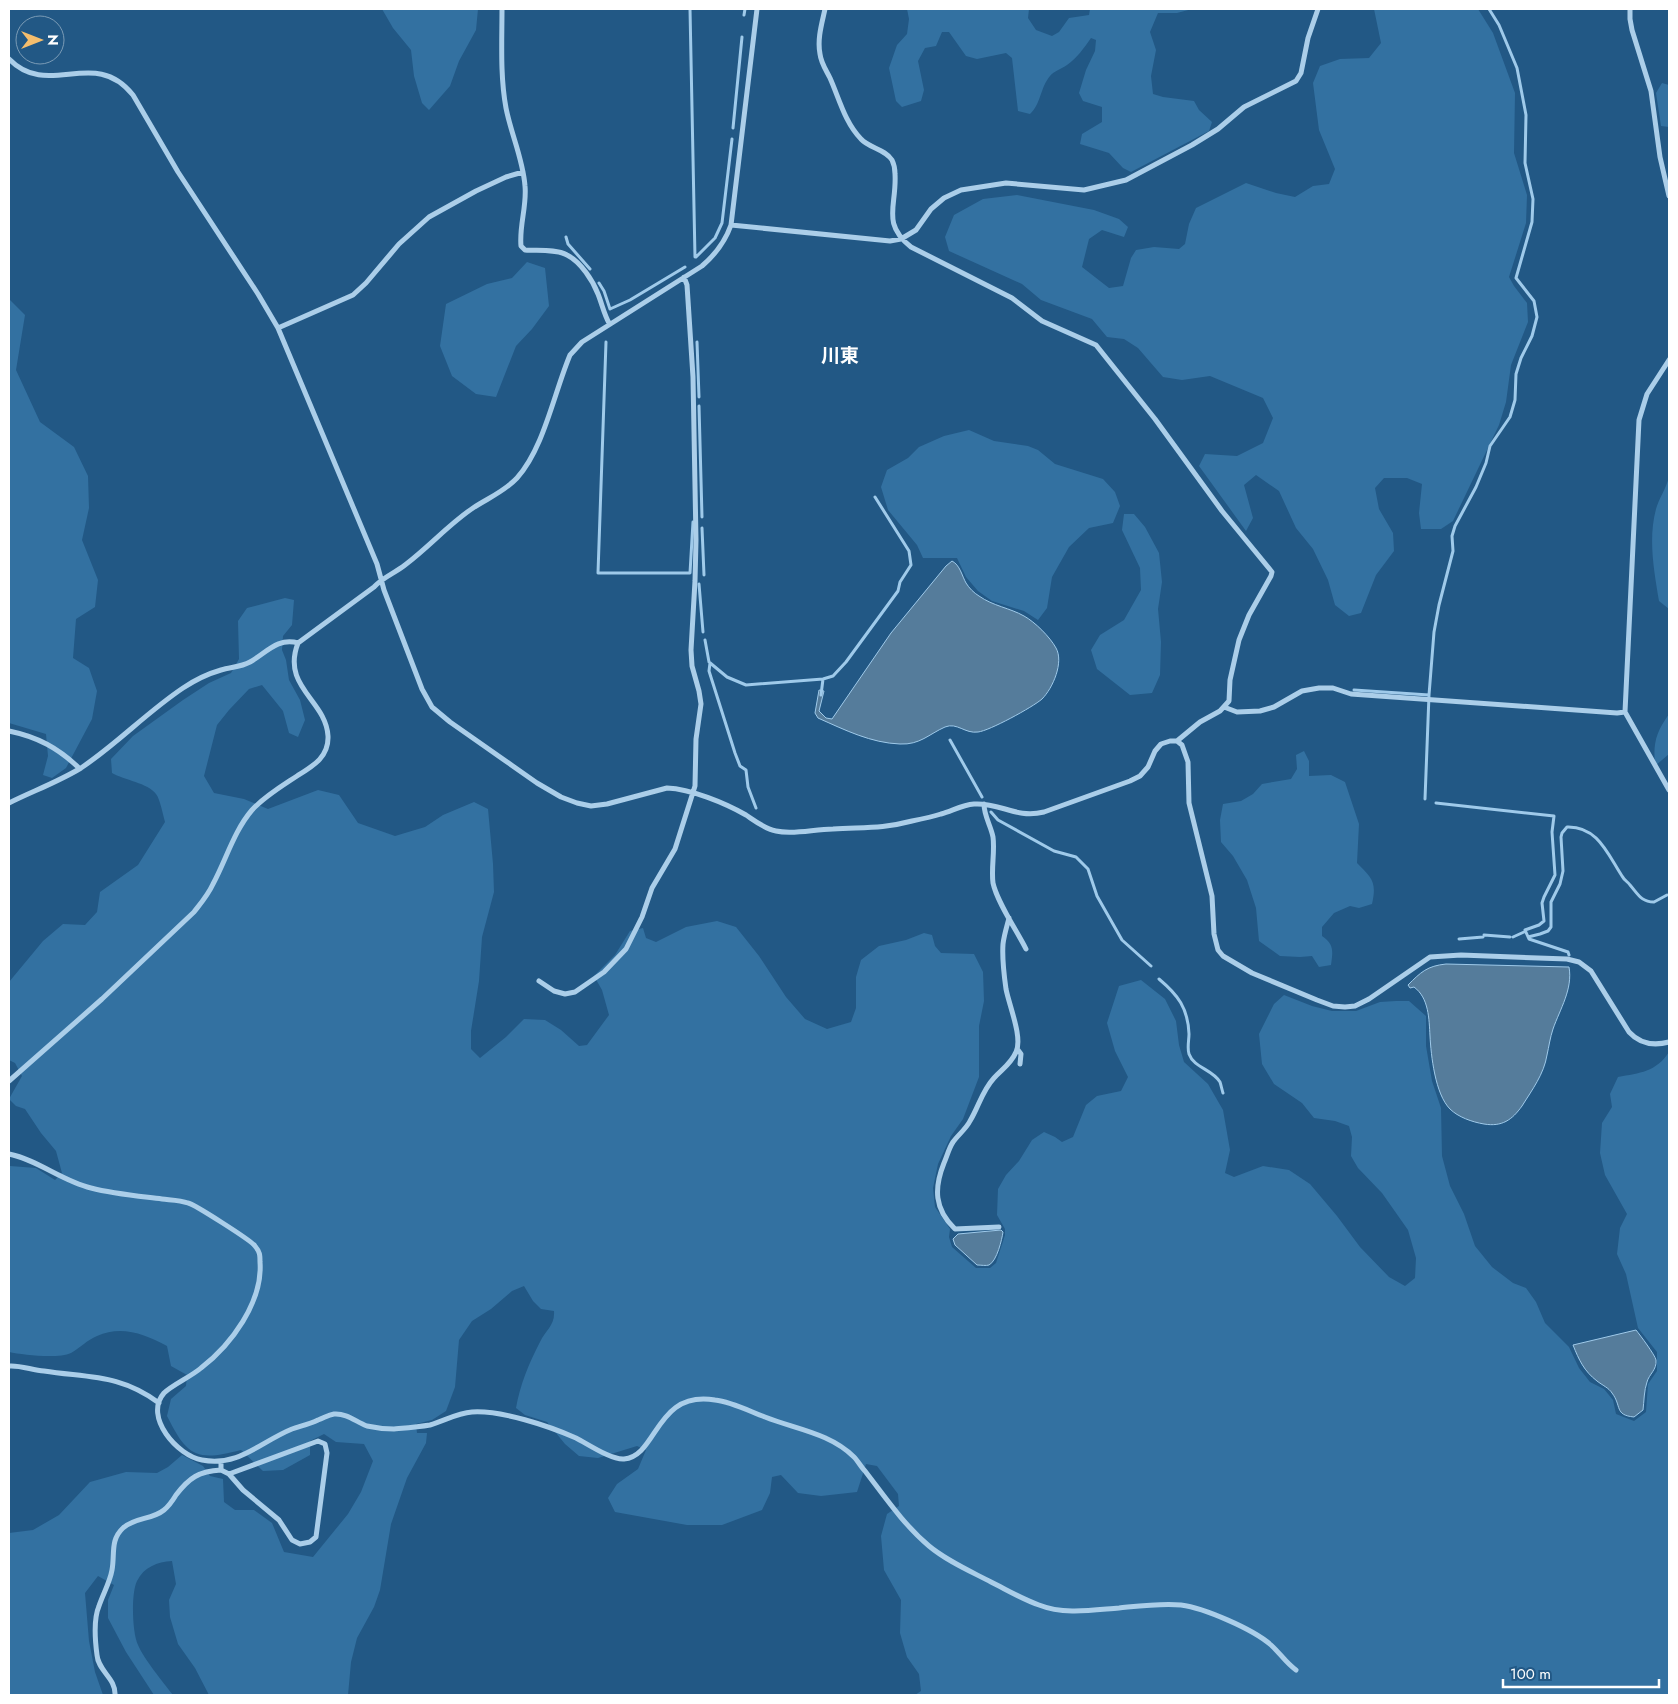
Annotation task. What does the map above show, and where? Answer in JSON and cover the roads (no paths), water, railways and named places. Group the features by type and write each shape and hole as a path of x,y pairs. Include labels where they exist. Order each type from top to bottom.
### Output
{"street":[{"path":"502,9 505,106 523,172 526,202 520,239 521,246 525,250 567,254 588,276 596,289 609,323"},
{"path":"9,1081 102,999 194,912 206,898 240,829 252,811 267,796 321,759 327,748 328,736 325,724 298,680 294,667 294,653 298,644 374,587 381,578 403,567 468,511 504,490 518,476 532,455 570,355 582,342 609,323 684,277 715,255 731,225 757,9"},
{"path":"825,9 820,38 820,53 823,64 849,124 866,144 888,155 892,160 896,181 892,223 901,239 911,247 1012,298 1042,321 1096,345 1155,419 1222,511 1272,572 1249,615 1239,640 1230,680 1229,701 1224,707 1200,722 1177,741"},
{"path":"731,225 890,241 901,239 916,230 931,208 944,198 961,190 1006,183 1075,189 1102,186 1126,180 1192,145 1244,108 1296,81 1301,73 1308,38 1318,9"},
{"path":"1630,9 1632,30 1647,72 1651,91 1660,157 1669,196"},
{"path":"9,59 20,70 33,75 50,76 86,72 99,73 113,76 124,84 151,123 196,200 278,328 377,564 384,590 422,689 432,707 450,722 537,783 562,797 591,806 607,804 667,788 677,788 728,806 774,831 870,829 890,827 972,804 984,804 1021,814 1033,815 1044,812 1140,776 1148,767 1155,751 1161,744 1170,740 1177,741 1182,744 1186,754 1189,803 1212,896 1216,944 1223,956 1234,963 1252,973 1317,1000 1333,1006 1345,1007 1355,1006 1368,999 1430,957 1461,955 1567,959 1579,962 1592,971 1634,1038 1654,1045 1669,1042"},
{"path":"278,328 353,295 366,283 399,244 429,217 476,191 506,177 523,172"},
{"path":"539,981 554,991 565,994 575,992 604,972 626,949 642,917 652,888 675,849 696,775 696,739 701,704 690,650 696,540 693,377 687,285 684,277"},
{"path":"1669,360 1647,394 1639,420 1625,712 1669,790"},
{"path":"9,804 100,755 183,688 205,675 251,662 282,642 298,644"},
{"path":"1224,707 1237,712 1260,711 1274,707 1302,691 1333,688 1351,694 1625,712"},
{"path":"9,731 29,735 47,744 66,756 79,768"},
{"path":"984,804 984,811 991,827 993,841 993,884 997,896 1026,949"},
{"path":"1009,918 1003,943 1006,988 1009,1004 1014,1016 1020,1064"},
{"path":"999,1227 955,1228 948,1222 941,1211 937,1193 938,1182 952,1143 971,1120 983,1092 995,1076 1005,1069 1018,1050"},
{"path":"9,1154 34,1162 65,1179 89,1188 194,1204 208,1216 254,1243 260,1255 260,1271 257,1290 246,1316 230,1341 207,1364 163,1394 159,1403 158,1416 160,1426 169,1438 194,1458 221,1462 239,1458 288,1431 331,1414 340,1414 371,1427 393,1429 432,1424 468,1412 486,1412 539,1425 578,1439 617,1459 629,1459 639,1453 668,1413 682,1403 695,1399 715,1400 814,1433 840,1446 854,1457 908,1527 927,1544 941,1555 1031,1602 1059,1611 1152,1605 1181,1606 1200,1610 1240,1626 1260,1637 1296,1670"},
{"path":"9,1366 89,1375 115,1380 159,1403"},
{"path":"114,1695 114,1683 100,1666 97,1658 96,1620 98,1608 112,1570 112,1548 121,1529 129,1522 148,1519 158,1515 166,1509 181,1489 198,1474 221,1470 229,1474 244,1490 279,1520 292,1540 300,1544 310,1542 316,1537 327,1453 325,1444 318,1441 229,1474"},
{"path":"221,1462 221,1470"}],"waterway":[{"path":"690,9 695,257"},
{"path":"744,15 745,9"},
{"path":"1425,799 1429,695 1434,632 1453,551 1452,536 1455,526 1476,487 1486,463 1490,446 1510,417 1515,400 1516,374 1521,358 1532,336 1537,317 1534,301 1516,278 1532,222 1533,199 1525,163 1526,115 1517,68 1499,25 1489,9"},
{"path":"733,128 742,37"},
{"path":"696,257 715,238 722,223 732,139"},
{"path":"566,237 568,244 590,269"},
{"path":"599,283 610,309 630,300 685,267"},
{"path":"606,342 598,573 690,573 693,522"},
{"path":"697,342 699,397"},
{"path":"699,406 702,517"},
{"path":"705,640 709,662 727,677 746,685 823,679 833,676 846,662 898,591 900,582 911,565 909,551 875,497"},
{"path":"702,528 704,575"},
{"path":"699,584 703,632"},
{"path":"710,663 709,671 735,753 740,766 746,770 748,787 756,808"},
{"path":"821,695 823,679"},
{"path":"1354,690 1429,695"},
{"path":"950,740 982,797"},
{"path":"1436,803 1554,816 1552,832 1555,875 1542,903 1544,921 1525,930 1529,939 1568,952 1569,955"},
{"path":"991,812 998,820 1054,851 1076,857 1088,869 1097,896 1122,940 1151,966"},
{"path":"1528,937 1548,931 1551,927 1551,902 1560,884 1563,871 1561,837 1567,827 1587,831 1601,843 1624,879 1643,899 1654,902 1667,895"},
{"path":"1513,937 1524,932"},
{"path":"1484,935 1510,937"},
{"path":"1459,939 1483,937"},
{"path":"1159,979 1172,991 1184,1009 1189,1034 1188,1052 1191,1059 1217,1078 1223,1093"}],"district":[{"name":"川東","path":"840,355"}]}
